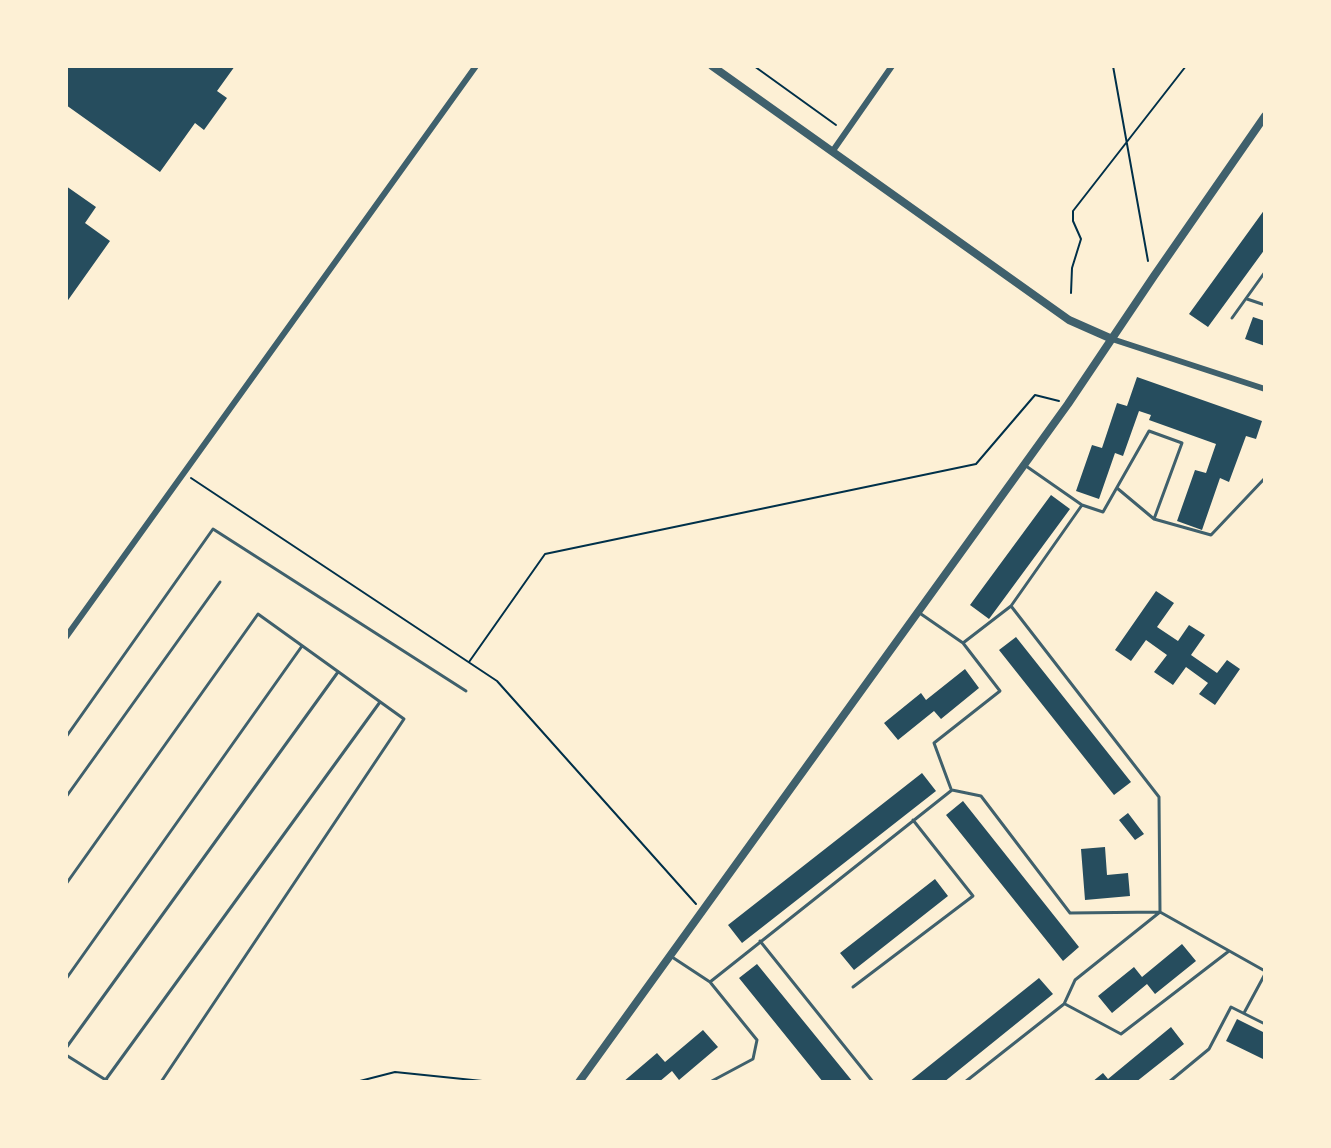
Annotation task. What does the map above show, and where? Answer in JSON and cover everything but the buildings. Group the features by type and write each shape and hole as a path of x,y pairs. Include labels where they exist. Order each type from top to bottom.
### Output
{"street":[{"path":"66,637 476,66"},
{"path":"712,66 1069,320 1112,339 1265,389"},
{"path":"832,152 892,66"},
{"path":"579,1082 1068,404 1265,116"}],"lane":[{"path":"1232,318 1265,272"},
{"path":"1247,299 1265,305"},
{"path":"1024,465 1082,505 1103,512 1149,431 1182,443 1154,519"},
{"path":"1117,488 1154,519 1211,535 1265,478"},
{"path":"963,643 1011,606 1082,505"},
{"path":"66,737 213,529 466,691"},
{"path":"66,797 220,582"},
{"path":"1011,606 1159,797 1160,912"},
{"path":"918,612 963,643 1000,691 934,743 952,790"},
{"path":"66,884 258,614 404,719 161,1082"},
{"path":"66,979 302,646"},
{"path":"66,1048 338,672"},
{"path":"66,1055 106,1081 380,702"},
{"path":"710,982 952,790 981,796 1070,913 1160,912 1265,973 1244,1013"},
{"path":"853,987 973,896 913,820"},
{"path":"965,1082 1064,1004 1075,980 1160,912"},
{"path":"760,941 873,1082"},
{"path":"1064,1004 1121,1034 1229,951"},
{"path":"670,956 710,982 757,1040 753,1059 710,1082"},
{"path":"1169,1082 1209,1049 1231,1007 1265,1024"}],"path":[{"path":"754,66 836,125"},
{"path":"1113,66 1148,261"},
{"path":"1071,293 1072,268 1081,239 1073,221 1073,211 1186,66"},
{"path":"469,662 545,554 976,464 1035,395 1068,404"},
{"path":"356,1082 395,1072 492,1082"}]}
